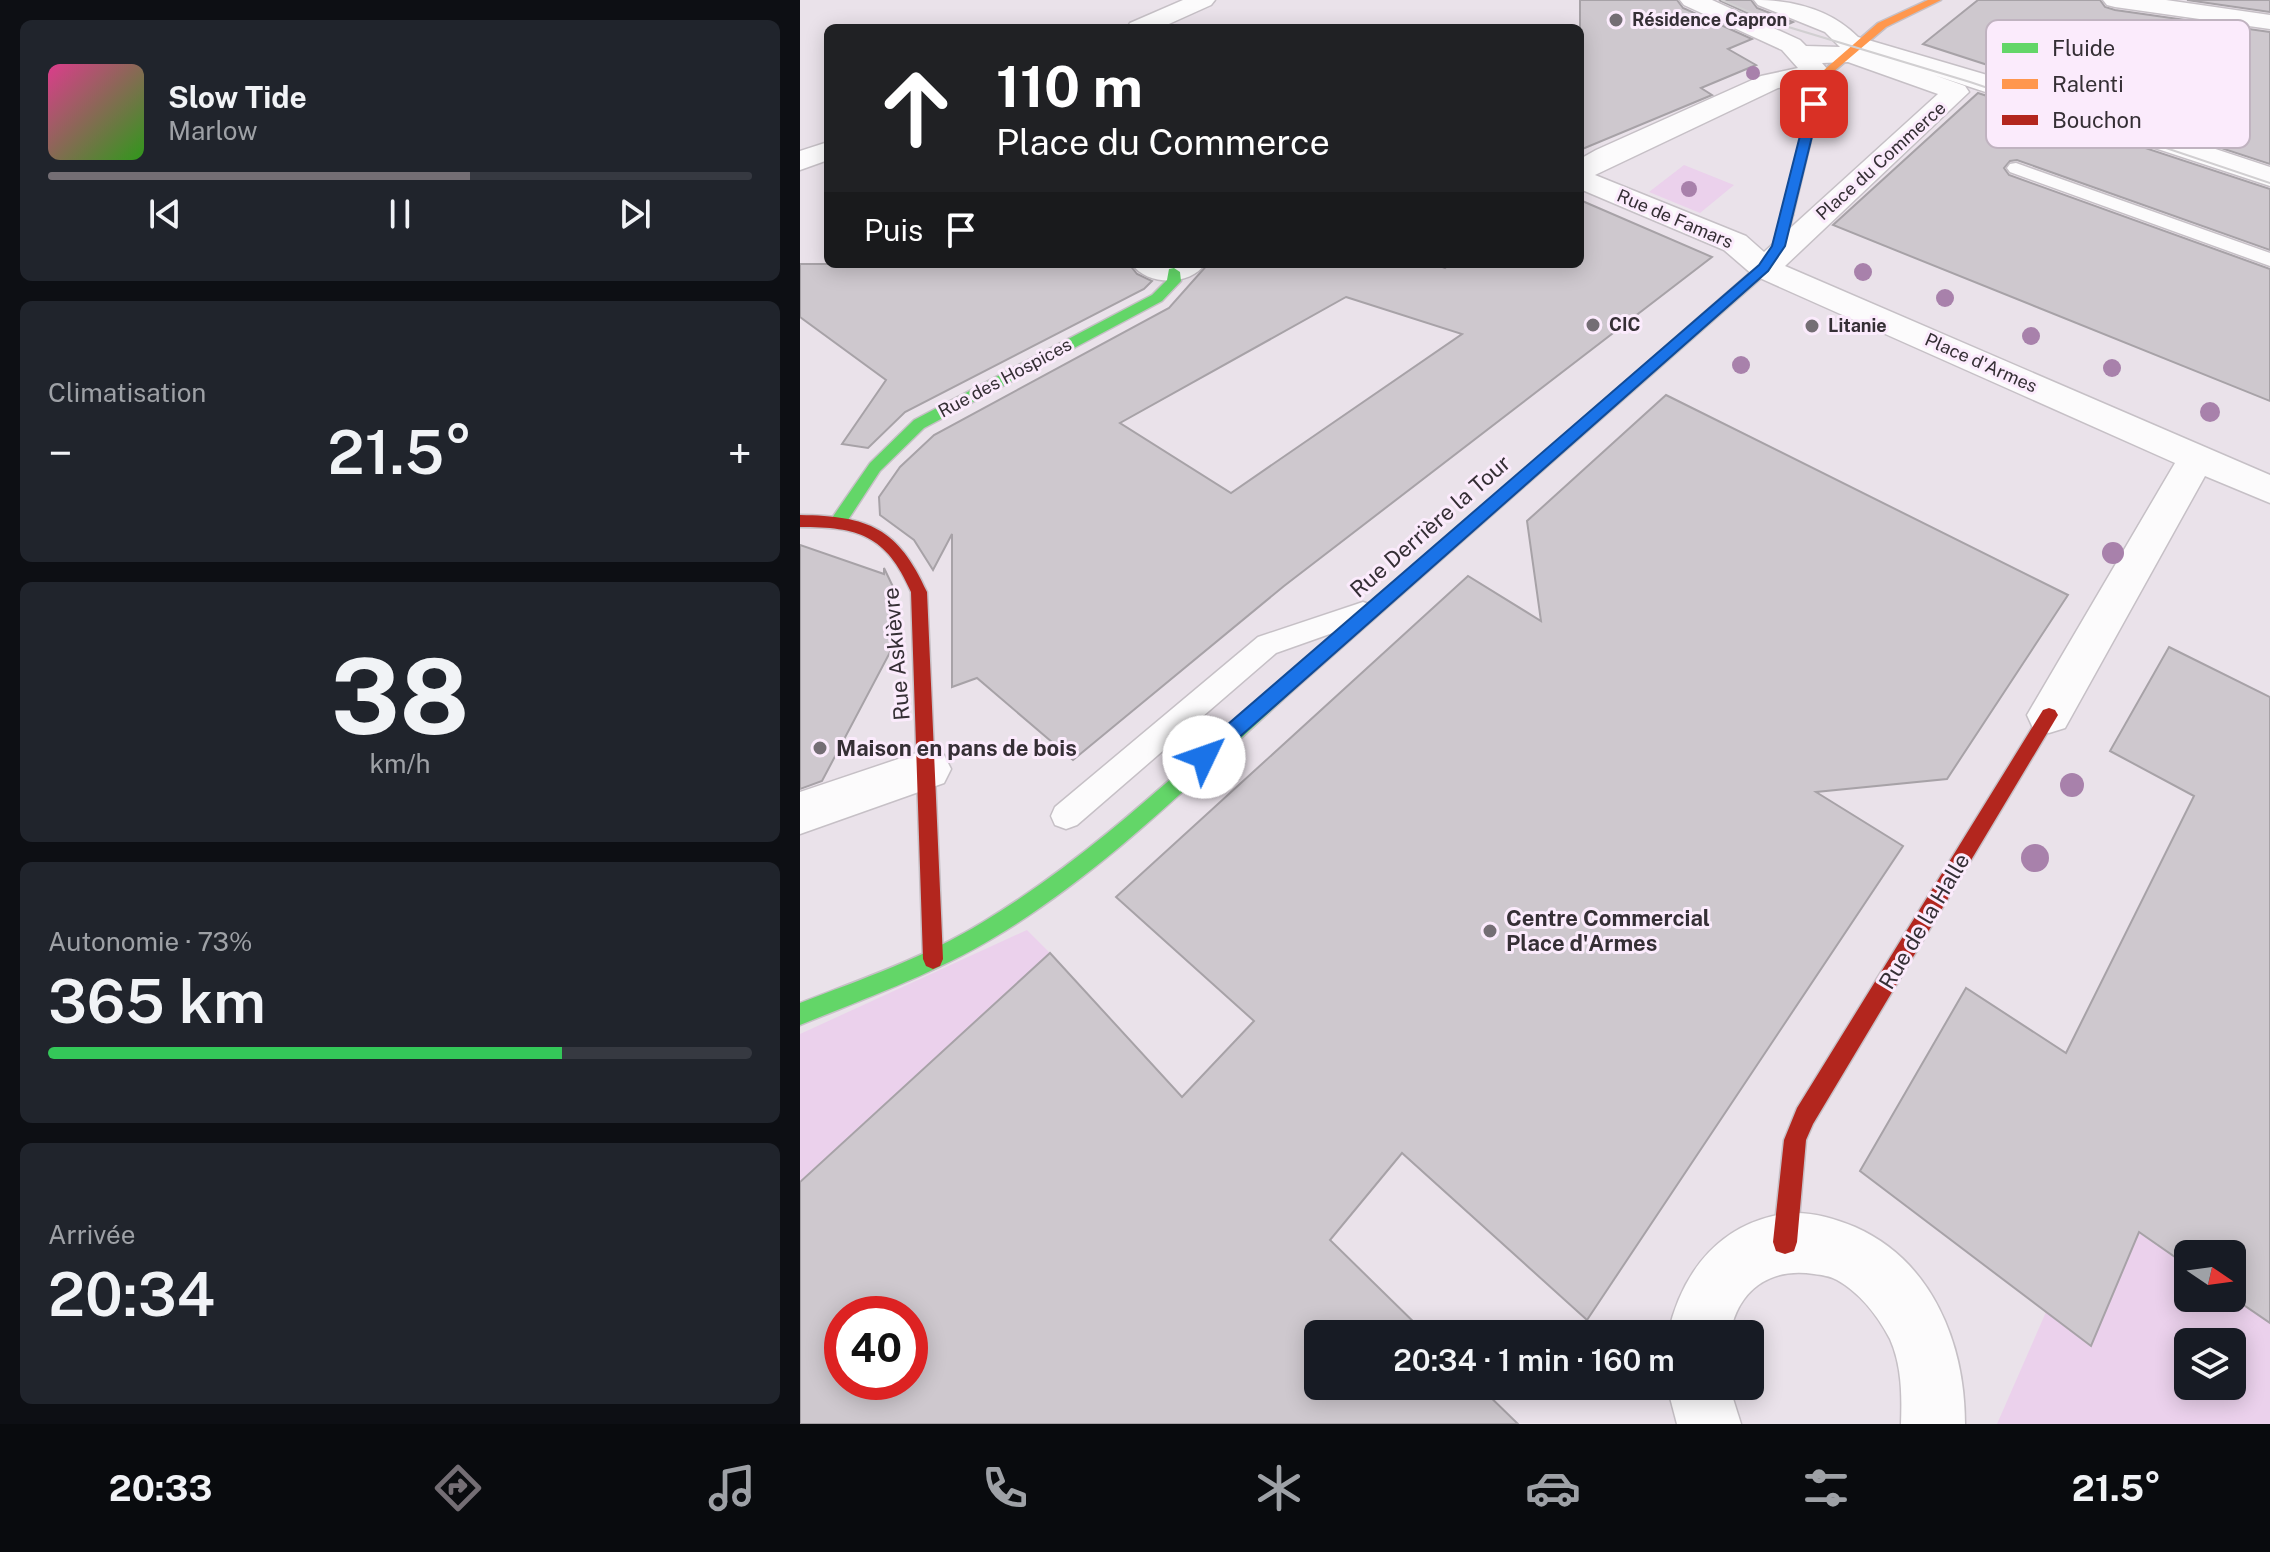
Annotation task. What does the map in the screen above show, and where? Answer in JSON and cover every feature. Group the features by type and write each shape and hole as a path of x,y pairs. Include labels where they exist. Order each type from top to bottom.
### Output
{"street":[{"path":"1692,0 1785,41 1801,53 1811,69 1821,77"},
{"path":"1766,0 1825,22 1858,45 1986,83"},
{"path":"1584,169 1770,82 1797,76 1821,77 1887,22 1936,0"},
{"path":"2115,0 2270,22"},
{"path":"1150,24 1197,7"},
{"path":"1801,53 1823,56 1858,45"},
{"name":"Place du Commerce","path":"1764,268 1956,92 1858,45"},
{"name":"Place du Commerce","path":"1764,268 1779,246 1821,77"},
{"path":"2183,148 2270,177"},
{"path":"800,161 824,152"},
{"path":"800,161 824,168"},
{"name":"Rue de Famars","path":"1584,181 1735,243 1764,268"},
{"name":"Rue des Hospices","path":"840,519 870,471 885,453 919,424 1157,298 1174,281 1170,268"},
{"name":"Place d'Armes","path":"1764,268 2270,490"},
{"name":"Rue Derrière la Tour","path":"800,1014 933,959 1005,920 1078,866 1764,268"},
{"name":"Rue de la Halle","path":"1785,1242 1795,1140 1805,1116 2049,715 2197,458"},
{"name":"Rue Askièvre","path":"800,521 840,519 876,531 891,542 914,574 919,592 928,769 933,959"},
{"path":"800,813 928,769"},
{"path":"1703,1320 1722,1279 1750,1255 1785,1242 1809,1242 1832,1247 1877,1273 1913,1318 1925,1346 1934,1390 1933,1424"},
{"path":"1702,1400 1709,1424"}],"lane":[{"path":"2016,168 2270,260"},
{"path":"1066,816 1267,645 1371,609"}],"shaded area":[{"path":"1684,165 1734,185 1700,213 1649,192"},
{"path":"1027,930 1050,953 800,1181 800,1034"},
{"path":"2139,1232 2174,1256 2174,1312 2246,1312 2246,1307 2270,1323 2270,1424 1997,1424 2046,1312 2092,1345"}],"building":[{"path":"1580,0 1677,0 1683,8 1752,39 1728,49 1756,65 1701,88 1712,95 1584,148 1584,24 1580,24"},
{"path":"1719,0 1751,0 1757,8 1793,22 1780,28"},
{"path":"1978,0 2100,0 2105,7 2115,10 2185,20 1986,20 1986,64 1923,44"},
{"path":"2187,0 2270,0 2270,12"},
{"path":"2250,29 2270,32 2270,164 2221,148 2250,148"},
{"path":"1978,93 1986,96 1986,148 2145,148 2270,189 2270,250 2017,160 2010,161 2004,168 2009,175 2270,269 2270,401 1833,225"},
{"path":"1584,202 1712,257 1284,586 1073,760 977,678 952,687 952,534 933,570 914,540 880,515 879,497 900,467 934,435 1169,308 1204,268 1584,268","holes":["1346,297 1462,334 1231,493 1120,423"]},
{"path":"800,264 824,264 824,268 1132,268 1152,281 1144,289 905,412 868,448 842,444 886,380 800,317"},
{"name":"Centre Commercial Place d'Armes","path":"1666,395 2068,595 1947,779 1816,792 1903,846 1587,1320 1402,1153 1330,1240 1412,1320 1304,1320 1304,1400 1493,1400 1518,1424 800,1424 800,1182 1050,953 1182,1097 1254,1021 1116,897 1468,576 1541,621 1527,521"},
{"path":"800,545 884,574 884,568 896,593 897,639 822,781 800,789"},
{"path":"2169,647 2270,697 2270,1323 2246,1307 2246,1240 2174,1240 2174,1256 2139,1232 2091,1346 1860,1171 1966,988 2066,1053 2194,796 2110,751"}],"tram line":[{"path":"1722,0 1775,23 1986,87"},
{"path":"2166,148 2270,183"}],"traffic: fast":[{"path":"1522,480 1764,268 1779,246 1787,215"},
{"path":"840,519 875,467 919,424 1157,298 1174,281 1174,272"},
{"path":"800,1014 944,954 1030,904 1107,845 1290,683"}],"traffic: slow":[{"path":"1787,215 1821,77 1882,25 1936,0"},
{"path":"1290,683 1522,480"}],"traffic: jam":[{"path":"800,521 842,523 874,532 899,554 919,592 933,959"},
{"path":"1785,1242 1795,1140 1805,1116 2049,715"}],"place":[{"name":"Résidence Capron","path":"1616,20"},
{"name":"CIC","path":"1593,325"},
{"name":"Litanie","path":"1812,326"},
{"name":"Maison en pans de bois","path":"820,748"},
{"name":"Centre Commercial Place d'Armes","path":"1490,931"}],"route":[{"path":"1204,757 1764,268 1779,246 1814,104"}]}
